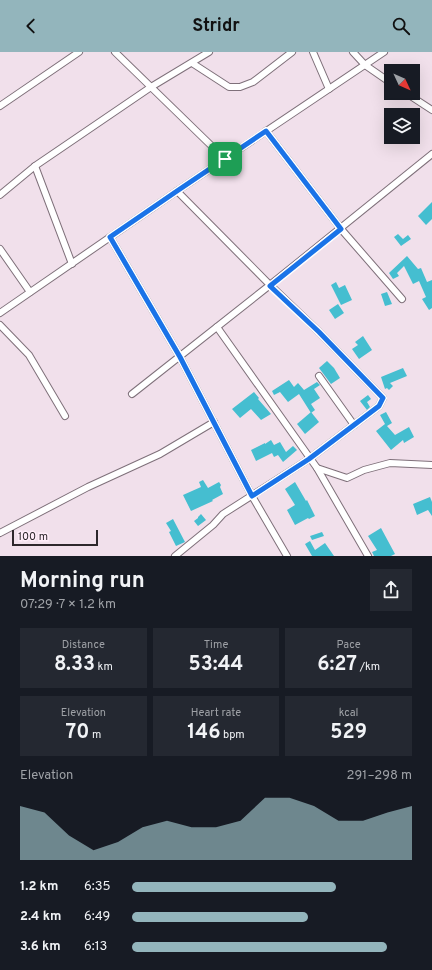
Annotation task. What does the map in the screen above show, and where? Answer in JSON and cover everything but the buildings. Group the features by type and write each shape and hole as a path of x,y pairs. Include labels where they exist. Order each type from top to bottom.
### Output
{"street":[{"path":"0,106 79,52"},
{"path":"115,52 225,159"},
{"path":"0,195 35,166 151,87 209,52"},
{"path":"192,63 229,87 240,87 253,82 292,52"},
{"path":"313,52 329,89"},
{"path":"353,52 365,66 384,78"},
{"path":"0,313 177,191 384,52"},
{"path":"417,100 432,110"},
{"path":"266,131 341,229 402,298"},
{"path":"132,394 270,286 432,154"},
{"path":"35,166 72,264"},
{"path":"175,556 213,525 223,514 309,459 379,406 383,398 177,191"},
{"path":"110,237 180,357 252,496 287,556"},
{"path":"0,249 30,292"},
{"path":"0,325 29,355 65,416"},
{"path":"217,327 309,459 317,468 368,556"},
{"path":"319,376 354,425"},
{"path":"0,533 88,487 160,454 214,422"},
{"path":"317,468 347,478 364,470 390,463 432,464"}],"route":[{"path":"266,131 341,229 270,286 319,332 383,398 379,406 309,459 252,496 180,357 110,237 225,159 266,131"}]}
